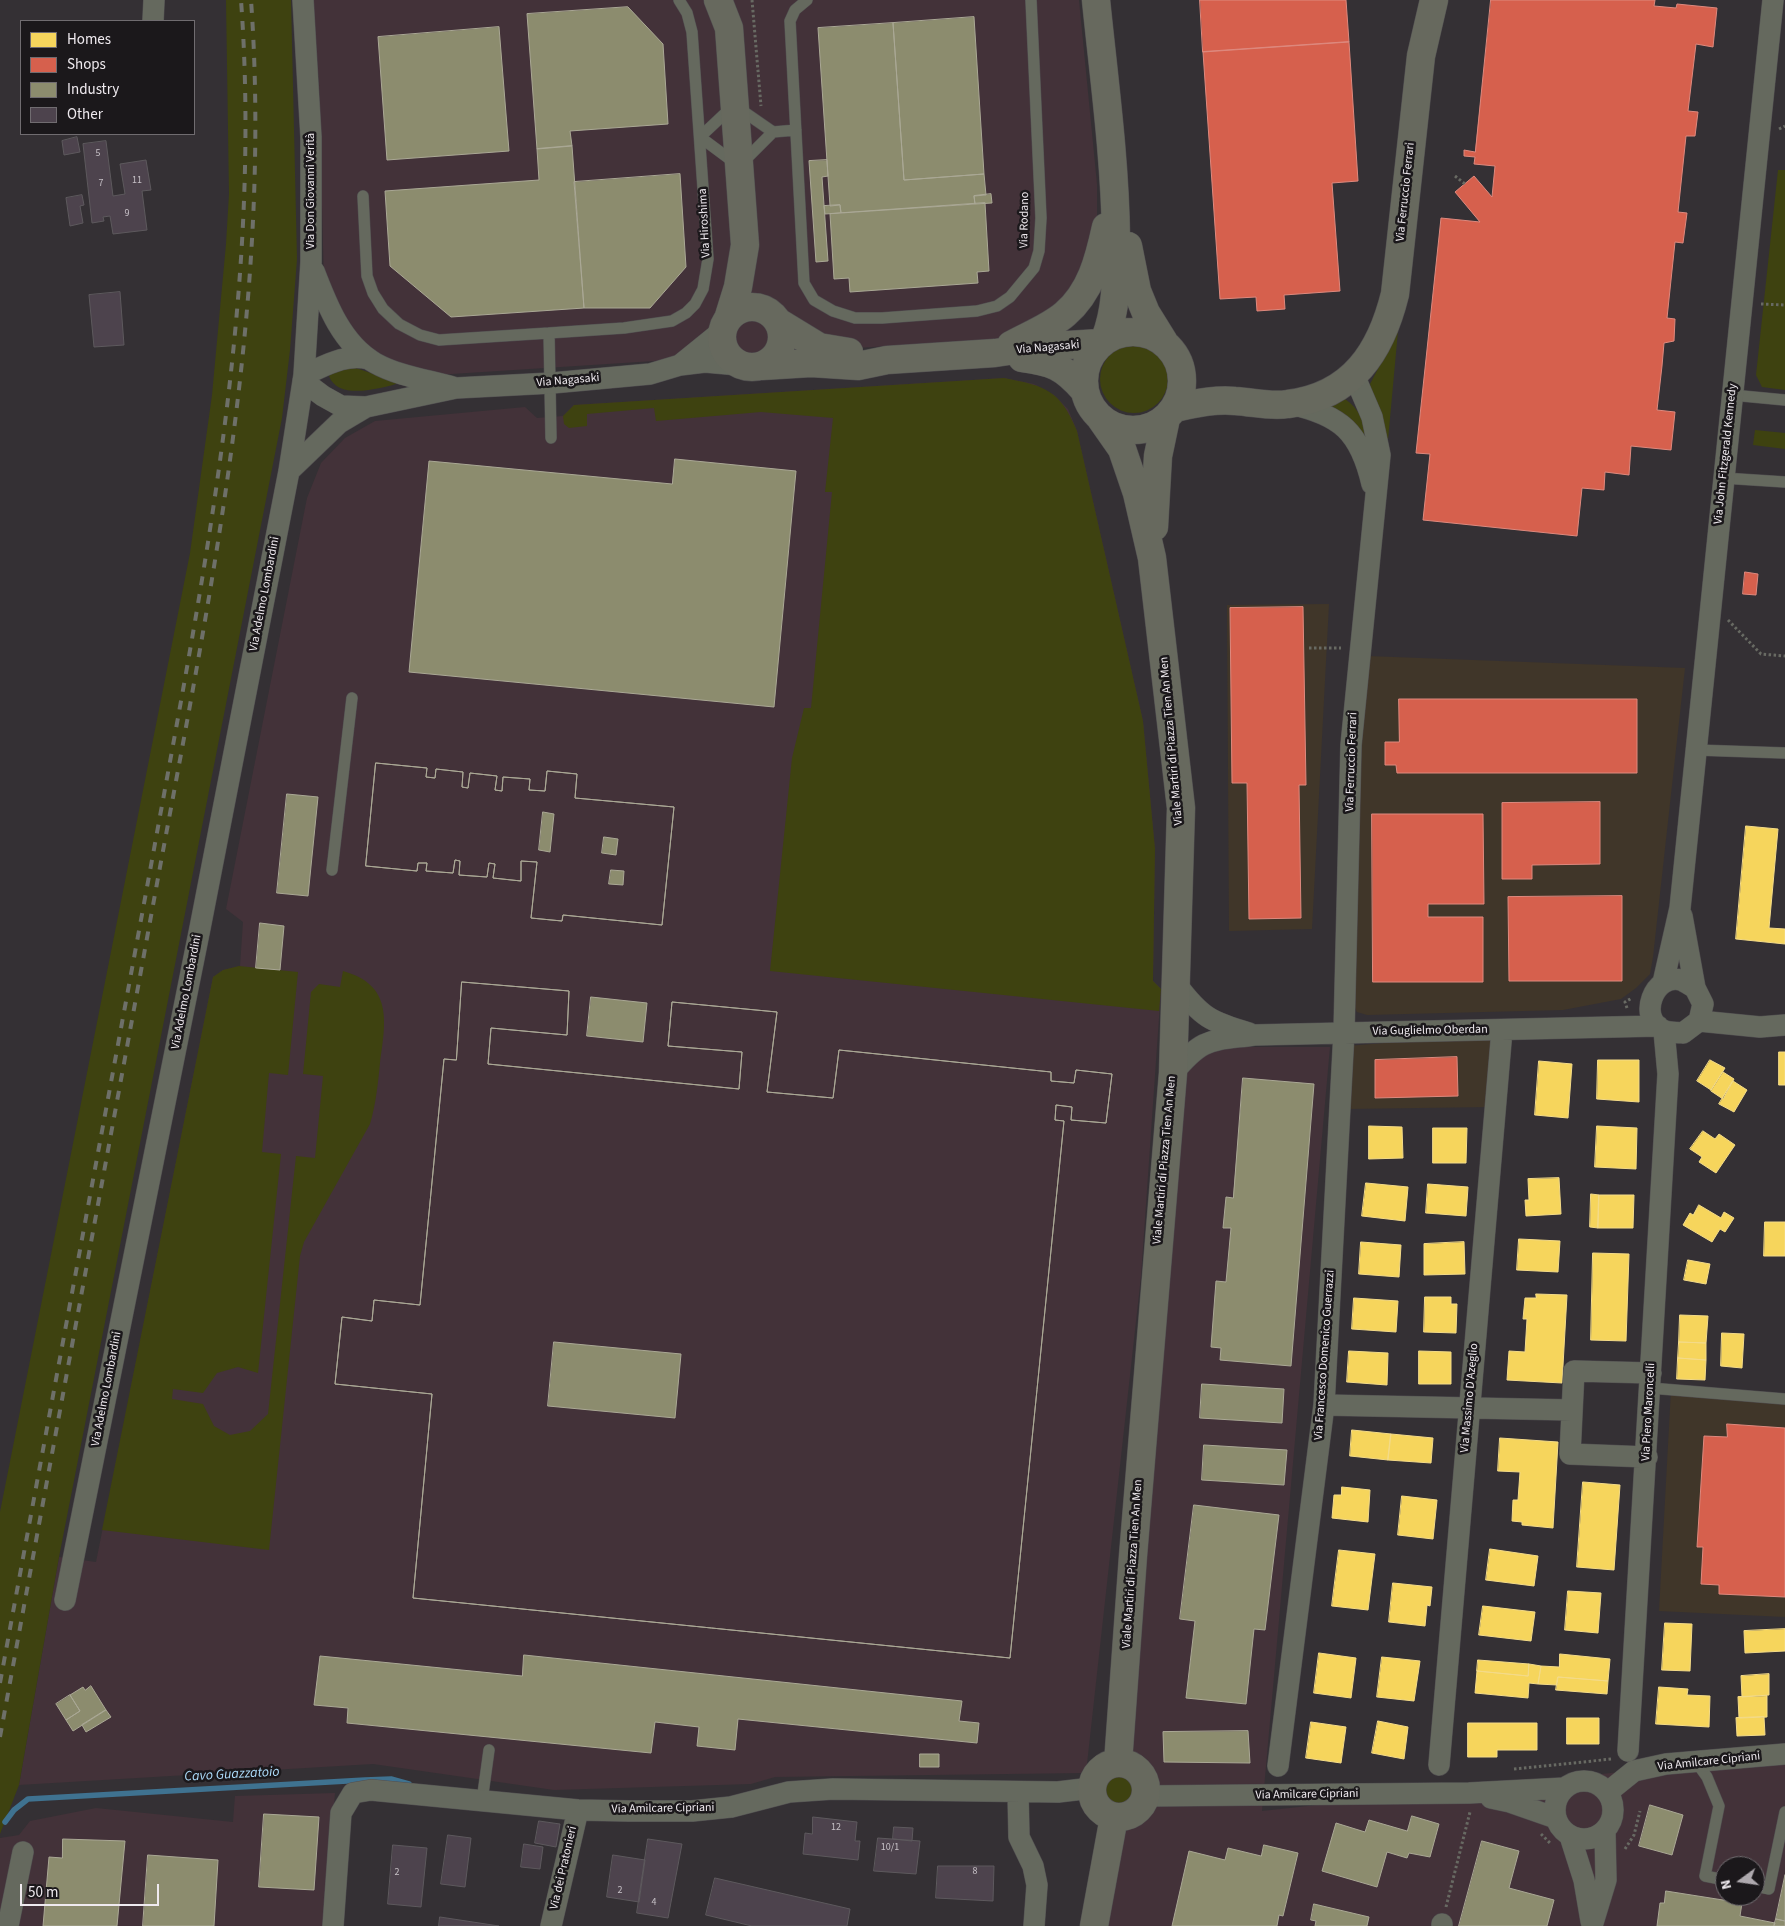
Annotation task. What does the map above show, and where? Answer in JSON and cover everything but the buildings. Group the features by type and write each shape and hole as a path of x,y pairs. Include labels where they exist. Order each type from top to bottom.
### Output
{"main road":[{"path":"718,0 729,28"},
{"path":"734,0 729,28 745,245 738,287 726,324 724,351 751,366 778,353 782,343 782,332 773,317 745,245"},
{"name":"Viale Martiri di Piazza Tien An Men","path":"1096,0 1115,187 1116,297 1112,321 1103,341 1088,360 1083,379 1084,390 1090,406 1122,448 1137,493 1152,558 1181,808 1173,1073 1132,1556 1118,1762"},
{"path":"1421,56 1423,0"},
{"name":"Via Ferruccio Ferrari","path":"1289,404 1325,393 1354,375 1376,349 1382,337 1396,294 1421,56 1434,0"},
{"path":"995,353 1065,314 1075,302 1091,279 1098,262 1115,187"},
{"name":"Viale Martiri di Piazza Tien An Men","path":"1115,187 1137,290 1146,314 1174,354 1180,368 1182,389 1170,413 1158,456 1152,558"},
{"name":"Via Nagasaki","path":"726,324 748,307 758,308 819,347 887,360"},
{"path":"1103,341 1117,333 1131,331 1144,332 1164,342"},
{"name":"Via Nagasaki","path":"751,366 811,363 858,366 887,360 995,353 1103,341"},
{"name":"Via Nagasaki","path":"995,353 1054,364 1072,376 1084,390"},
{"path":"1180,368 1236,401"},
{"path":"1100,419 1113,427 1134,430 1154,426 1170,413 1207,402 1236,401 1289,404"},
{"path":"1118,1762 1126,1763 1140,1773 1147,1788 1143,1804 1131,1815 1114,1817 1100,1810 1096,1804 1092,1788 1098,1772 1118,1762"},
{"path":"1094,1926 1114,1817"}],"street":[{"path":"153,20 154,0"},
{"name":"Via Don Giovanni Verità","path":"303,0 311,138 311,262 303,378"},
{"name":"Via John Fitzgerald Kennedy","path":"1684,1017 1680,908 1773,0"},
{"name":"Via Nagasaki","path":"311,262 335,321 358,349 369,359"},
{"name":"Via Nagasaki","path":"680,365 726,324"},
{"name":"Via Nagasaki","path":"456,388 390,370 369,359 358,356 345,358 303,378 323,396 341,406 366,407 456,388 552,383 650,374 680,365 705,362 751,366"},
{"name":"Via Ferruccio Ferrari","path":"1344,1032 1351,745 1380,455 1372,418 1354,375"},
{"name":"Via Adelmo Lombardini","path":"65,1600 289,471 303,378"},
{"name":"Via Ferruccio Ferrari","path":"1289,404 1315,410 1337,421 1357,440 1368,464 1375,493"},
{"name":"Via Nagasaki","path":"289,471 339,423 366,407"},
{"name":"Via John Fitzgerald Kennedy","path":"1658,988 1680,908"},
{"name":"Via Guglielmo Oberdan","path":"1658,988 1680,980 1684,1017"},
{"name":"Via Guglielmo Oberdan","path":"1177,985 1195,1009 1217,1023 1254,1035"},
{"path":"1658,988 1649,1011 1684,1017"},
{"path":"1607,1028 1658,988"},
{"name":"Via Guglielmo Oberdan","path":"1173,1073 1190,1053 1206,1042 1254,1035 1607,1028 1684,1017 1760,1027 1785,1025"},
{"name":"Via Piero Maroncelli","path":"1625,1760 1647,1457 1668,1074 1684,1017"},
{"name":"Via Massimo D'Azeglio","path":"1439,1765 1502,1030"},
{"name":"Via Francesco Domenico Guerrazzi","path":"1278,1766 1324,1405 1344,1032"},
{"path":"1647,1457 1570,1454 1574,1371 1650,1381"},
{"path":"1324,1405 1572,1410"},
{"name":"Via Amilcare Cipriani","path":"1625,1760 1666,1764 1697,1763 1785,1754"},
{"path":"1592,1926 1606,1880 1605,1832 1614,1809 1608,1792 1625,1760"},
{"name":"Via Amilcare Cipriani","path":"1470,1800 1564,1788 1578,1781 1586,1781 1600,1786 1608,1792"},
{"name":"Via Amilcare Cipriani","path":"333,1926 341,1813 353,1794 371,1790 578,1810 692,1811 731,1807 789,1792 833,1789 1058,1792 1092,1788"},
{"path":"1564,1788 1556,1802 1556,1818 1559,1825 1570,1836 1584,1880 1592,1926"},
{"path":"1018,1792 1019,1837 1033,1866 1037,1885 1034,1926"},
{"name":"Via Amilcare Cipriani","path":"1146,1796 1510,1802 1556,1818"},
{"name":"Via dei Pratonieri","path":"551,1926 578,1810"},
{"path":"1570,1836 1587,1839 1605,1832"},
{"path":"8,1926 23,1852"}],"lane":[{"name":"Via Hiroshima","path":"363,196 367,276 373,292 383,309 399,324 420,335 439,340 659,324 672,321 686,313 695,304 703,289 708,259 692,32 687,13 679,0"},
{"path":"773,132 739,166 700,137 734,105 773,132 796,130 790,21 795,10 807,0"},
{"name":"Via Rodano","path":"796,130 804,283 814,300 833,311 855,318 882,318 978,311 997,306 1010,297 1024,282 1034,268 1039,251 1041,218 1031,0"},
{"path":"549,333 552,383 552,438"},
{"path":"1732,396 1785,400"},
{"path":"1723,478 1785,482"},
{"path":"332,870 352,698"},
{"path":"1696,750 1785,753"},
{"path":"1650,1381 1785,1399"},
{"path":"482,1801 489,1750"},
{"path":"1697,1763 1707,1777 1719,1806 1705,1876 1715,1878"},
{"path":"1765,1888 1769,1889 1785,1812"}],"path":[{"path":"752,0 762,108 773,132"},
{"path":"1455,176 1465,184"},
{"path":"1757,304 1785,306"},
{"path":"1710,615 1725,616 1761,654 1785,656"},
{"path":"1309,648 1344,648"},
{"path":"1508,1770 1625,1760"},
{"path":"1442,1925 1470,1800"}],"shaded area":[{"path":"313,0 1079,0 1097,184 1097,226 1077,290 1026,330 997,339 436,375 379,358 356,339 324,285 319,85"},
{"path":"1004,378 1034,384 1054,395 1068,409 1077,431 1143,721 1155,849 1153,981 1161,989 1141,1276 1086,1773 775,1777 751,1784 554,1790 373,1764 19,1785 59,1557 96,1562 213,977 223,970 240,966 243,922 226,909 307,498 321,463 345,438 375,421 525,407 537,418 563,416 574,405"},
{"path":"1329,604 1312,929 1229,931 1227,605"},
{"path":"1367,656 1685,668 1653,957 1650,974 1636,988 1621,999 1563,1010 1367,1015 1357,1012 1353,1004 1357,793"},
{"path":"1497,1034 1492,1107 1345,1109 1347,1046"},
{"path":"1213,1047 1330,1047 1262,1811 1785,1754 1785,1926 1105,1926 1179,1084 1193,1057"},
{"path":"1671,1390 1785,1399 1785,1617 1659,1611"},
{"path":"335,1793 324,1926 0,1926 0,1838 19,1835 30,1821 96,1808 233,1822 235,1796"}],"green space":[{"path":"226,0 291,0 297,259 290,350 282,418 59,1557 19,1785 0,1834 0,1512 190,553 212,395 226,244 229,194"},
{"path":"1778,170 1785,170 1785,390 1762,387 1756,375"},
{"path":"1398,331 1388,440 1377,414 1370,384"},
{"path":"1127,345 1141,345 1153,350 1163,360 1168,372 1168,386 1163,398 1153,408 1141,413 1127,413 1115,408 1105,398 1100,386 1100,372 1105,360 1115,350"},
{"path":"353,367 400,383 372,390 350,391 334,384 329,376 334,371"},
{"path":"1004,378 1041,387 1050,392 1058,398 1071,417 1077,431 1143,721 1155,849 1153,981 1161,989 1159,1011 770,971 792,758 804,708 811,708 832,492 825,492 833,418 761,412 656,421 654,408 587,414 587,426 569,428 564,424 563,416 574,405"},
{"path":"1345,399 1355,408 1371,442 1324,406"},
{"path":"1755,430 1785,433 1785,449 1753,445"},
{"path":"239,966 298,972 288,1075 269,1073 262,1152 281,1154 258,1373 238,1367 217,1373 203,1393 173,1389 172,1399 203,1404 214,1426 230,1435 250,1431 268,1414 296,1156 315,1158 323,1076 303,1074 311,992 319,984 340,987 343,971 359,977 371,985 378,995 384,1019 378,1086 370,1124 304,1242 300,1256 269,1550 102,1530 213,977 223,970"},
{"path":"1119,1771 1126,1772 1132,1777 1137,1783 1137,1797 1132,1803 1126,1808 1119,1809 1112,1808 1106,1803 1101,1797 1100,1790 1101,1783 1106,1777 1112,1772"}],"waterway":[{"name":"Cavo Guazzatoio","path":"5,1822 14,1810 28,1799 365,1780 391,1779 409,1784"}],"railway":[{"path":"0,1683 173,744 209,533 224,427 236,320 243,214 245,107 241,0"},
{"path":"0,1737 200,652 218,544 233,436 245,327 253,218 255,109 251,0"}]}
